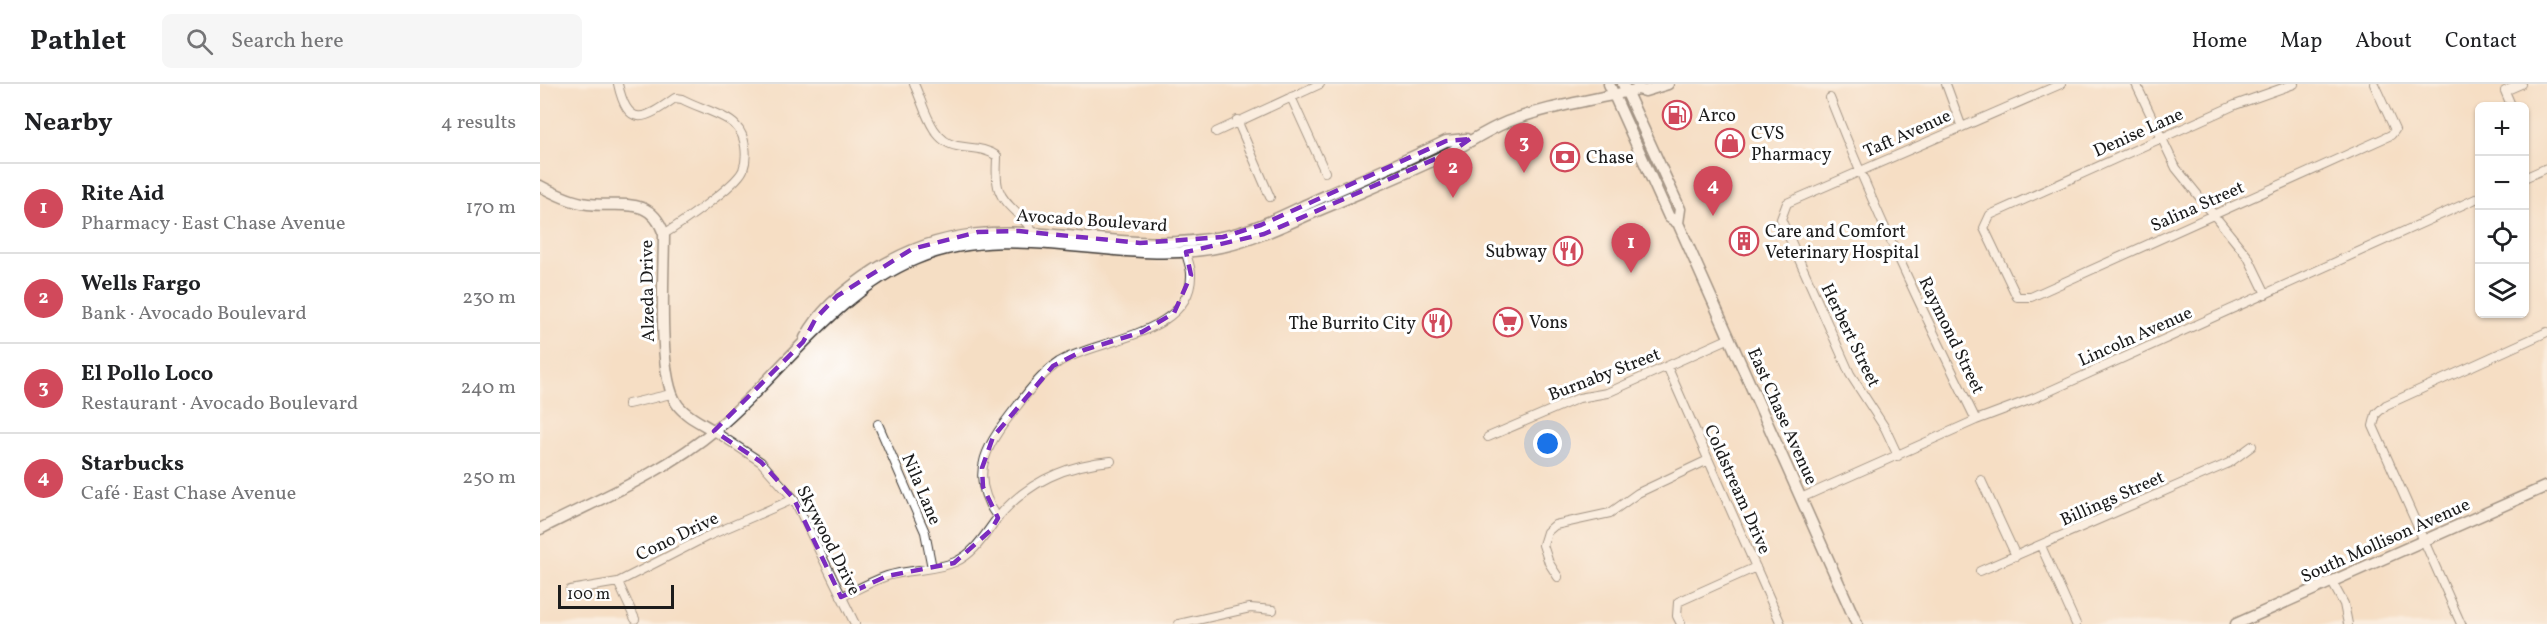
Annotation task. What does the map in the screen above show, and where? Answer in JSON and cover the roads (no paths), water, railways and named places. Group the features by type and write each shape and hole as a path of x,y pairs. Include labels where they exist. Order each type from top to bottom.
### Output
{"main road":[{"name":"East Chase Avenue","path":"1609,84 1669,217 1678,223 1731,338 1857,624"},
{"name":"Avocado Boulevard","path":"540,530 683,454 744,405 803,342 877,280 916,258 979,242 1019,240 1140,252 1186,252 1226,246 1264,234 1451,152 1470,139 1534,114 1614,95 1625,88 1641,86 1645,91 1668,84"},
{"name":"East Chase Avenue","path":"1625,88 1680,208 1678,223"},
{"name":"Avocado Boulevard","path":"803,342 816,318 837,296 912,249 978,232 1032,231 1140,243 1185,243 1223,237 1261,225 1446,141 1470,139"},
{"name":"Alzeda Drive","path":"540,186 567,199 588,204 641,206 655,217 664,234 664,351 672,394"},
{"path":"672,394 683,410 714,431"},
{"name":"South Mollison Avenue","path":"2236,624 2547,486"}],"street":[{"path":"618,84 623,105 631,114 640,118 650,116 675,98 682,99 727,119 736,125 742,135 746,150 742,171 707,205 664,234"},
{"path":"915,84 938,137 954,146 985,149 997,156 997,179 1000,194 1026,219 1032,231"},
{"path":"1216,132 1237,120 1320,84"},
{"path":"1946,84 1961,125"},
{"name":"Taft Avenue","path":"1799,198 1961,125 2061,84"},
{"path":"2136,84 2160,138 2183,179 2248,257 2266,294"},
{"name":"Denise Lane","path":"2031,297 2017,297 2011,289 1984,228 1986,219 1996,212 2260,94 2294,84"},
{"name":"Salina Street","path":"2031,297 2391,135 2395,130 2374,84"},
{"path":"2510,102 2505,91 2521,84"},
{"path":"1291,97 1325,172"},
{"name":"Raymond Street","path":"1830,98 1859,171 1940,349 1976,420"},
{"path":"1237,120 1270,196"},
{"path":"2529,176 2547,168"},
{"name":"Herbert Street","path":"1799,198 1787,203 1781,219 1850,374 1885,428 1898,456"},
{"name":"Lincoln Avenue","path":"1801,498 1976,420 2032,399 2475,199"},
{"path":"998,518 990,508 983,487 982,468 993,437 1025,396 1061,361 1084,350 1142,332 1174,312 1185,297 1191,275 1186,252"},
{"path":"2461,624 2373,426 2376,414 2386,405 2547,332"},
{"name":"Burnaby Street","path":"1488,437 1579,398 1606,393 1731,338"},
{"name":"Coldstream Drive","path":"1667,366 1781,624"},
{"path":"628,404 672,394"},
{"name":"Nila Lane","path":"878,424 925,532 932,568"},
{"name":"Skywood Drive","path":"714,431 760,462 794,499 855,624"},
{"name":"Billings Street","path":"1980,571 2229,463 2252,446"},
{"path":"1558,577 1549,563 1543,545 1547,532 1555,525 1610,513 1638,493 1708,460"},
{"path":"841,597 887,576 954,563 966,556 991,530 998,518 1035,484 1050,474 1085,464 1111,461"},
{"path":"1981,480 2016,556"},
{"name":"Cono Drive","path":"570,590 618,582 708,536 794,499"},
{"path":"2041,546 2076,624"},
{"path":"1681,624 1677,616 1678,602 1756,567"},
{"path":"618,582 635,620"},
{"path":"2332,582 2344,604 2348,624"},
{"path":"1179,624 1250,608 1273,610"}],"place":[{"name":"Arco","path":"1677,115"},
{"name":"CVS Pharmacy","path":"1730,143"},
{"name":"Chase","path":"1565,157"},
{"name":"El Pollo Loco","path":"1524,173"},
{"name":"Wells Fargo","path":"1453,198"},
{"name":"Starbucks","path":"1713,216"},
{"name":"Care and Comfort Veterinary Hospital","path":"1744,241"},
{"name":"Subway","path":"1568,251"},
{"name":"Rite Aid","path":"1631,273"},
{"name":"Vons","path":"1508,322"},
{"name":"The Burrito City","path":"1437,323"}]}
